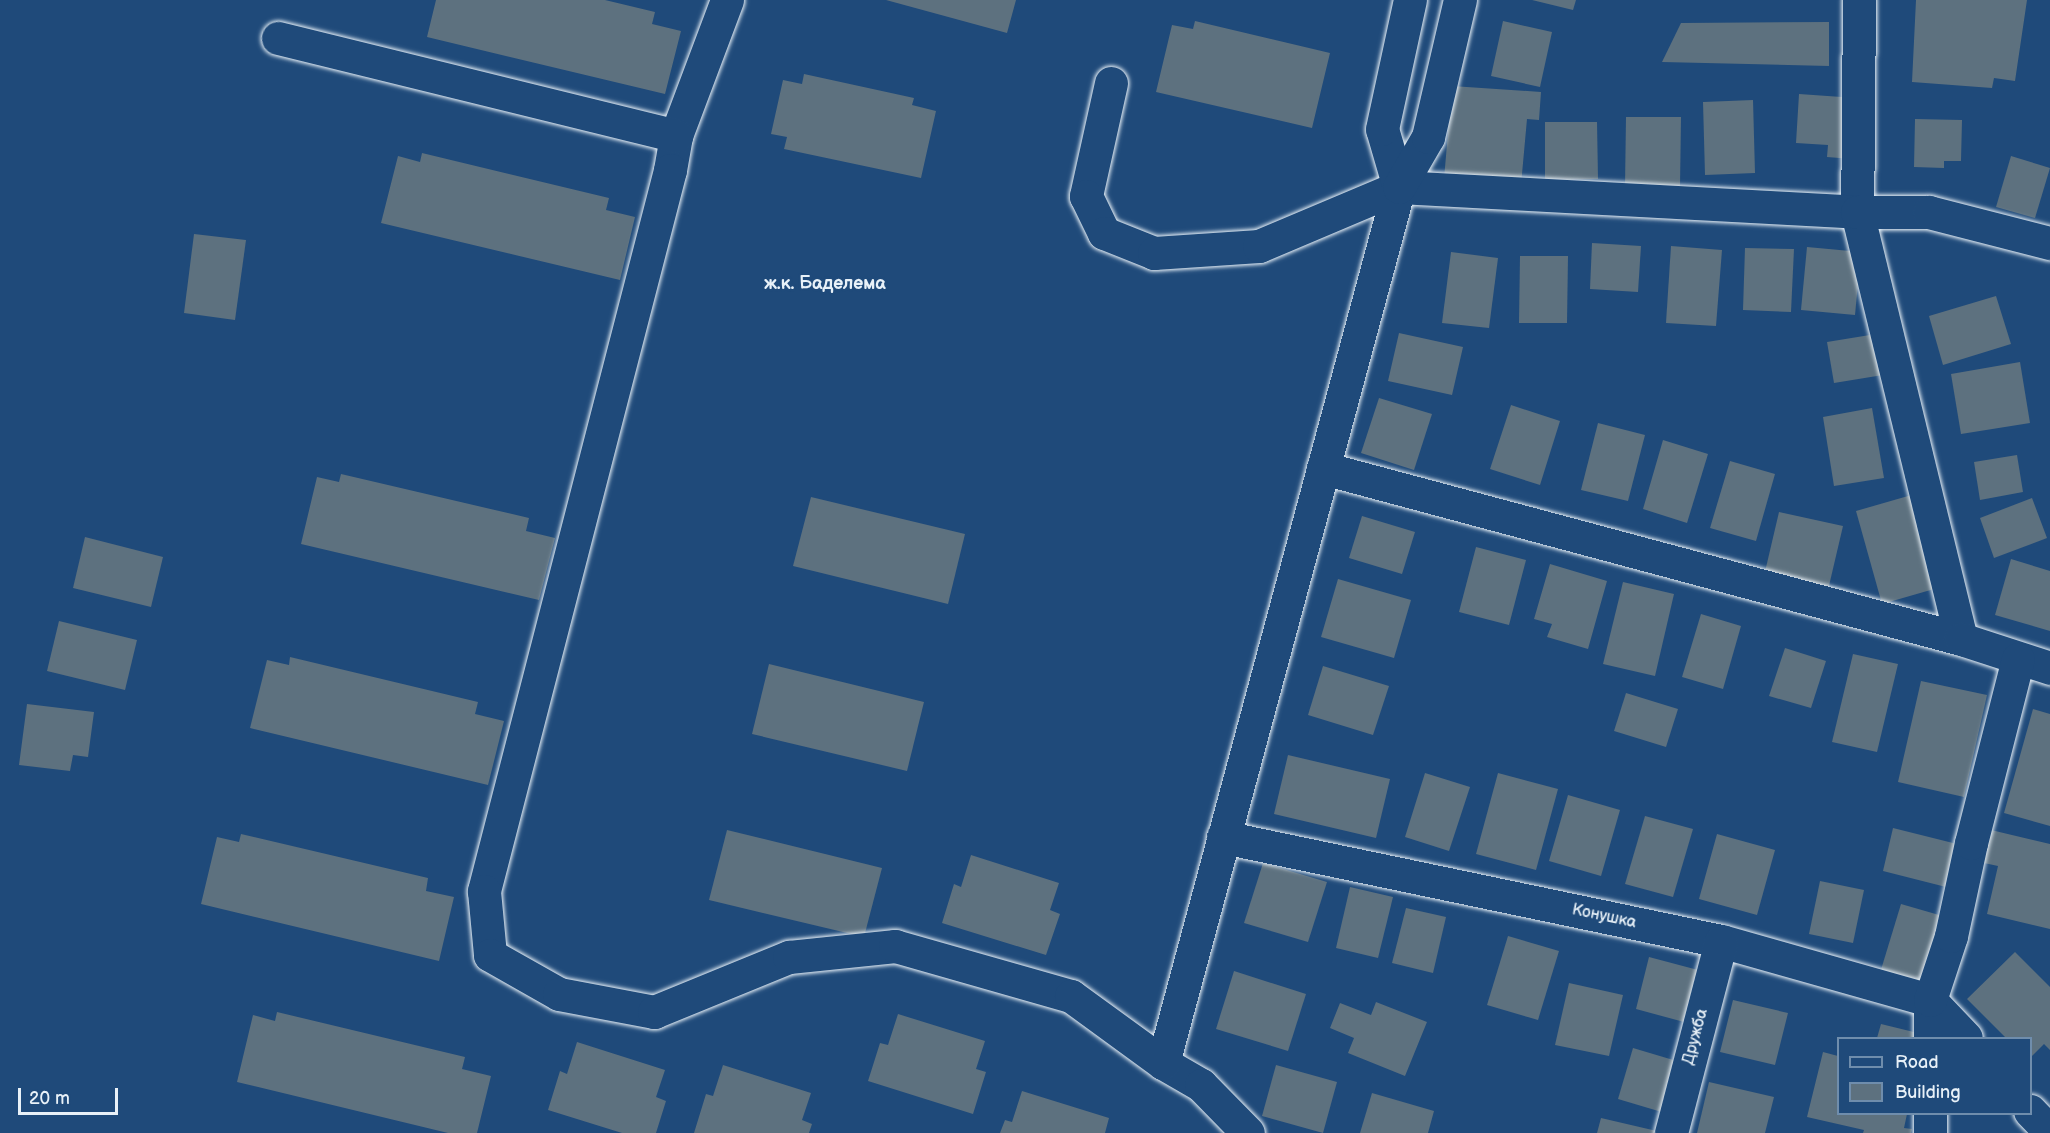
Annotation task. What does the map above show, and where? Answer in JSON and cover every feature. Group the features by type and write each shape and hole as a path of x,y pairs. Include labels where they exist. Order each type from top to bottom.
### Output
{"street":[{"path":"728,0 676,136 670,170 484,891 490,955 559,994 654,1012 789,957 896,946 1071,996 1163,1063 1201,1085 1248,1133"},
{"path":"1399,187 1382,129 1410,0"},
{"path":"1163,1063 1399,187 1428,137 1460,0"},
{"path":"1859,0 1857,212 1962,639"},
{"path":"278,38 676,136"},
{"path":"1111,83 1086,196 1104,233 1155,253 1259,246 1399,187 1857,212 1929,212 2050,243"},
{"path":"1323,468 1962,639 2050,668"},
{"path":"1930,1037 1930,999 1951,936 1971,843 2018,659"},
{"name":"Конушка","path":"1223,837 1721,941 1930,999"},
{"name":"Дружба","path":"1671,1133 1721,941"},
{"path":"1930,999 1964,1037"},
{"path":"2032,1112 2050,1132"},
{"path":"1930,1115 1930,1133"}],"building":[{"path":"436,0 605,0 655,12 652,24 681,31 665,94 427,37"},
{"path":"886,0 1016,0 1007,33"},
{"path":"1532,0 1576,0 1573,10"},
{"path":"1916,0 2027,0 2015,81 1994,78 1992,88 1912,82"},
{"path":"1195,21 1330,53 1312,128 1156,92 1172,25 1193,29"},
{"path":"1503,21 1552,32 1540,87 1491,76"},
{"path":"1829,22 1829,66 1662,62 1681,23"},
{"path":"804,74 914,98 912,105 936,111 921,178 784,149 787,137 771,134 783,80 802,84"},
{"path":"1452,86 1541,92 1539,120 1527,119 1521,185 1444,179"},
{"path":"1799,94 1856,98 1852,159 1827,157 1828,145 1796,143"},
{"path":"1753,100 1755,173 1705,175 1703,102"},
{"path":"1626,117 1681,117 1680,186 1625,186"},
{"path":"1915,119 1962,120 1961,161 1944,161 1944,168 1914,167"},
{"path":"1545,122 1597,122 1598,179 1545,180"},
{"path":"422,153 609,198 606,210 635,217 620,280 381,223 398,156 420,162"},
{"path":"2011,156 2050,168 2035,218 1996,207"},
{"path":"194,234 246,240 235,320 184,313"},
{"path":"1592,243 1641,246 1638,292 1590,289"},
{"path":"1671,246 1722,250 1716,326 1666,323"},
{"path":"1807,247 1861,252 1855,315 1801,310"},
{"path":"1745,248 1794,249 1791,312 1743,310"},
{"path":"1451,252 1498,258 1489,328 1442,323"},
{"path":"1520,256 1568,256 1567,323 1519,323"},
{"path":"1996,296 2011,344 1943,365 1929,316"},
{"path":"1399,333 1463,347 1452,395 1388,381"},
{"path":"1876,334 1883,375 1834,383 1827,342"},
{"path":"2020,362 2030,423 1961,434 1951,374"},
{"path":"1379,398 1432,414 1414,470 1361,453"},
{"path":"1511,405 1560,421 1540,485 1490,469"},
{"path":"1872,408 1884,478 1834,486 1823,417"},
{"path":"1598,423 1645,435 1628,501 1581,490"},
{"path":"1663,440 1708,454 1687,523 1643,509"},
{"path":"2017,455 2023,492 1980,500 1974,462"},
{"path":"1730,461 1775,474 1756,541 1710,528"},
{"path":"341,474 529,518 526,531 555,538 539,600 301,544 317,477 339,482"},
{"path":"1915,494 1941,587 1882,604 1856,511"},
{"path":"811,497 965,534 948,604 793,566"},
{"path":"2032,498 2047,538 1994,558 1980,518"},
{"path":"1779,512 1843,526 1828,590 1764,576"},
{"path":"1362,516 1415,532 1402,574 1349,558"},
{"path":"85,537 163,557 151,607 73,588"},
{"path":"1476,547 1526,560 1509,625 1459,612"},
{"path":"2011,559 2050,571 2050,631 1995,615"},
{"path":"1550,564 1607,581 1588,649 1547,637 1552,624 1534,619"},
{"path":"1338,579 1411,600 1394,658 1321,637"},
{"path":"1623,582 1674,594 1655,676 1603,664"},
{"path":"1701,614 1741,626 1723,689 1682,677"},
{"path":"59,621 137,640 125,690 47,671"},
{"path":"1785,648 1826,661 1811,708 1769,696"},
{"path":"1853,654 1898,664 1877,752 1832,742"},
{"path":"290,657 478,702 475,714 504,721 488,785 250,728 267,660 289,665"},
{"path":"769,664 924,702 907,771 752,734"},
{"path":"1323,666 1389,686 1373,735 1308,715"},
{"path":"1921,681 1987,695 1964,797 1898,782"},
{"path":"1626,693 1678,709 1666,747 1614,731"},
{"path":"27,704 94,712 88,757 73,755 70,771 19,765"},
{"path":"2033,709 2050,714 2050,826 2004,813"},
{"path":"1288,755 1390,779 1376,838 1274,814"},
{"path":"1425,773 1470,787 1449,851 1405,837"},
{"path":"1498,773 1558,789 1536,870 1476,854"},
{"path":"1568,795 1620,810 1601,876 1549,861"},
{"path":"1645,816 1693,829 1673,897 1625,884"},
{"path":"1893,828 1957,844 1946,887 1883,871"},
{"path":"727,830 882,868 864,937 709,900"},
{"path":"1991,830 2050,844 2050,929 1987,914 1998,866 1984,863"},
{"path":"241,834 428,878 426,891 454,897 439,961 201,904 217,837 239,842"},
{"path":"1717,834 1775,850 1757,915 1699,899"},
{"path":"971,855 1059,883 1050,910 1060,914 1046,955 942,923 954,884 961,887"},
{"path":"1263,863 1327,882 1308,942 1244,923"},
{"path":"1820,881 1864,890 1853,943 1809,934"},
{"path":"1350,887 1393,897 1378,958 1336,948"},
{"path":"1901,904 1946,917 1925,987 1880,973"},
{"path":"1406,908 1446,917 1433,973 1392,963"},
{"path":"1508,936 1559,951 1538,1020 1487,1005"},
{"path":"2015,952 2050,987 2050,1050 2044,1044 2032,1056 2032,1037 2005,1037 1967,999"},
{"path":"1649,957 1698,970 1684,1022 1636,1009"},
{"path":"1234,971 1306,994 1288,1051 1216,1029"},
{"path":"1569,983 1623,995 1609,1056 1555,1045"},
{"path":"1733,1000 1788,1013 1775,1065 1720,1052"},
{"path":"1376,1002 1427,1022 1405,1076 1348,1053 1354,1038 1330,1028 1340,1003 1371,1015"},
{"path":"277,1012 465,1057 462,1069 491,1076 477,1133 448,1133 237,1082 253,1015 275,1021"},
{"path":"898,1014 985,1041 976,1069 986,1072 973,1114 868,1081 880,1043 888,1045"},
{"path":"1881,1024 1926,1035 1925,1037 1877,1037"},
{"path":"577,1042 665,1070 656,1097 666,1101 656,1133 622,1133 548,1110 560,1071 567,1074"},
{"path":"1633,1048 1680,1062 1665,1113 1618,1099"},
{"path":"1823,1052 1837,1056 1837,1115 1907,1115 1904,1128 1912,1129 1911,1133 1863,1133 1864,1130 1807,1117"},
{"path":"723,1065 811,1093 802,1120 812,1124 809,1133 694,1133 706,1094 713,1096"},
{"path":"1276,1065 1337,1082 1323,1133 1262,1116"},
{"path":"1709,1082 1774,1097 1765,1133 1697,1133"},
{"path":"1022,1091 1109,1118 1105,1133 1000,1133 1005,1120 1012,1122"},
{"path":"1372,1093 1434,1111 1428,1133 1360,1133"},
{"path":"1601,1118 1661,1132 1661,1133 1597,1133"}],"district":[{"name":"ж.к. Баделема","path":"825,284"}]}
